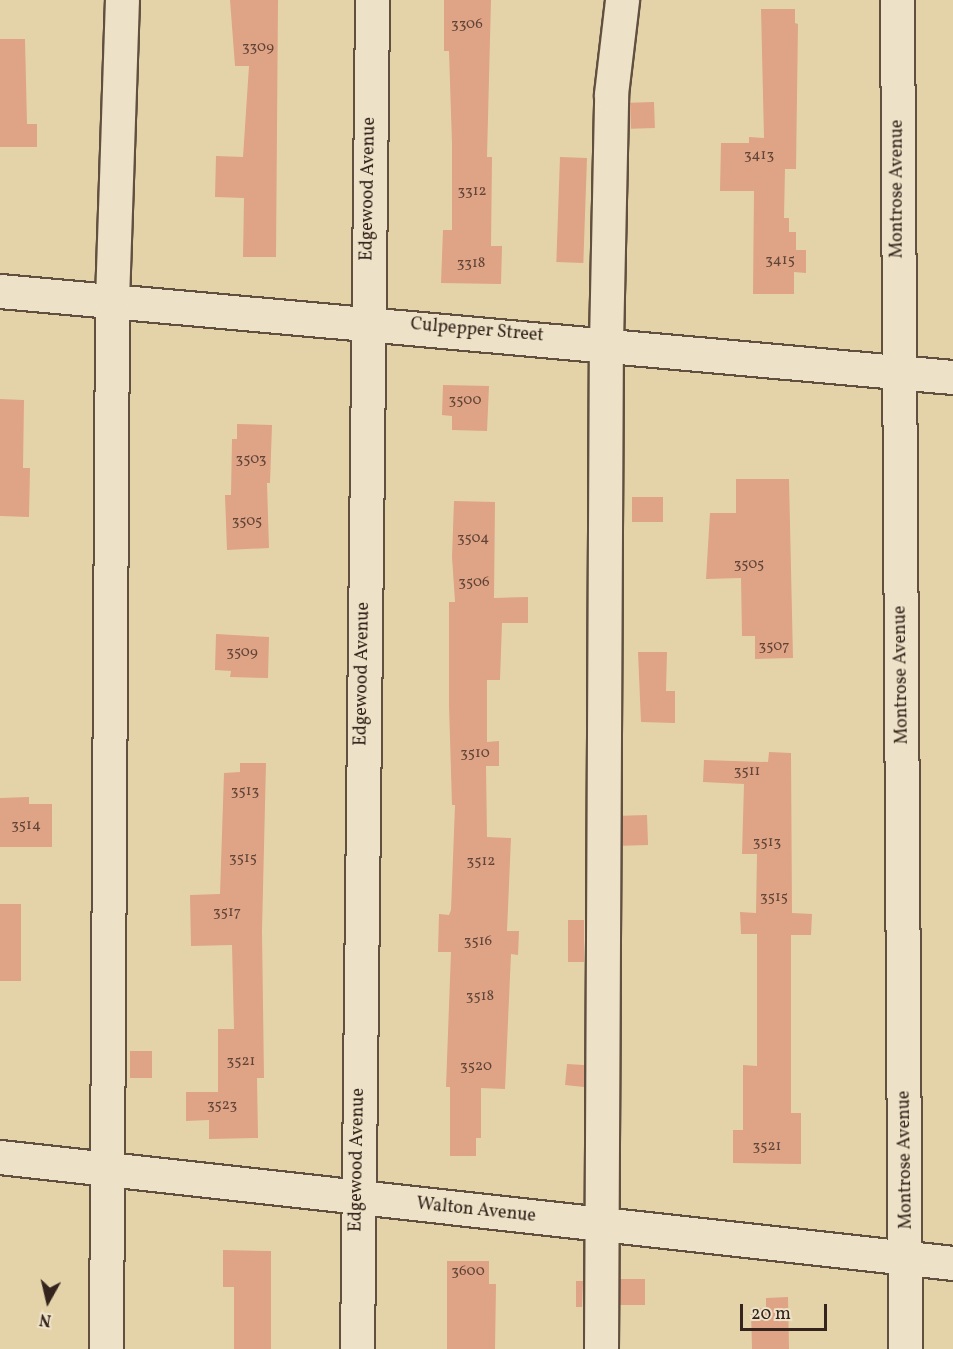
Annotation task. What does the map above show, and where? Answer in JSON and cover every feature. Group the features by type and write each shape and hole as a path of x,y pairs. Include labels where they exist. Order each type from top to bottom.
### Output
{"street":[{"path":"106,1349 112,300 122,0"},
{"name":"Edgewood Avenue","path":"357,1349 366,321 372,0"},
{"path":"601,1349 606,343 611,94 622,0"},
{"name":"Montrose Avenue","path":"897,0 907,1258 905,1349"},
{"name":"Culpepper Street","path":"0,291 366,321 953,377"},
{"name":"Walton Avenue","path":"0,1157 953,1263"}],"building":[{"path":"230,0 278,0 276,257 243,257 244,198 215,197 216,156 243,157 249,66 235,66"},
{"path":"444,0 491,0 487,157 492,157 491,246 502,246 501,284 441,283 443,230 452,230 449,51 444,51"},
{"path":"761,9 795,9 795,23 798,24 796,169 785,169 784,218 789,218 789,232 796,232 796,250 806,250 806,273 794,272 794,294 753,294 754,191 720,191 721,143 749,143 749,137 764,138"},
{"path":"0,39 25,39 27,124 37,124 37,147 0,147"},
{"path":"654,102 655,128 631,129 630,103"},
{"path":"560,157 587,158 583,263 556,262"},
{"path":"443,385 489,386 487,431 452,430 452,416 442,415"},
{"path":"0,399 24,400 23,468 30,468 29,517 0,516"},
{"path":"237,424 272,425 270,483 267,483 269,548 227,550 225,495 231,495 232,439 237,439"},
{"path":"736,479 789,479 793,658 755,659 755,636 742,636 741,578 706,579 710,513 736,513"},
{"path":"632,497 663,497 663,522 632,522"},
{"path":"454,501 495,502 494,598 528,597 528,623 502,623 500,680 487,680 487,742 499,741 499,766 486,766 487,837 511,838 507,931 519,931 518,955 511,954 505,1089 481,1088 481,1138 476,1138 476,1156 450,1156 450,1087 446,1087 451,952 438,952 439,914 449,915 451,910 455,805 452,805 449,705 449,602 455,602 452,557"},
{"path":"216,634 269,637 268,678 230,677 231,671 215,670"},
{"path":"638,652 667,652 666,691 675,691 675,723 641,722"},
{"path":"769,752 791,753 792,913 812,914 811,935 791,935 791,1113 801,1113 801,1164 733,1163 733,1130 743,1130 743,1065 757,1066 757,934 741,934 740,912 756,913 757,854 742,854 744,784 703,782 704,760 768,762"},
{"path":"240,763 266,763 262,931 264,1078 257,1078 258,1138 209,1139 209,1120 186,1121 186,1092 218,1092 218,1029 234,1029 232,945 191,946 190,895 220,894 224,773 240,772"},
{"path":"29,797 29,804 52,804 52,847 0,847 0,798"},
{"path":"647,815 648,845 623,846 622,816"},
{"path":"0,904 21,904 21,981 0,981"},
{"path":"568,920 584,920 584,962 568,962"},
{"path":"130,1051 152,1051 152,1078 130,1078"},
{"path":"567,1064 584,1065 584,1087 565,1085"},
{"path":"223,1250 271,1251 271,1349 234,1349 234,1287 223,1287"},
{"path":"447,1261 489,1261 489,1284 496,1284 495,1349 447,1349"},
{"path":"620,1279 645,1279 645,1305 620,1305"},
{"path":"576,1281 583,1281 582,1307 576,1307"},
{"path":"788,1297 789,1349 752,1349 751,1309 766,1308 766,1298"}]}
